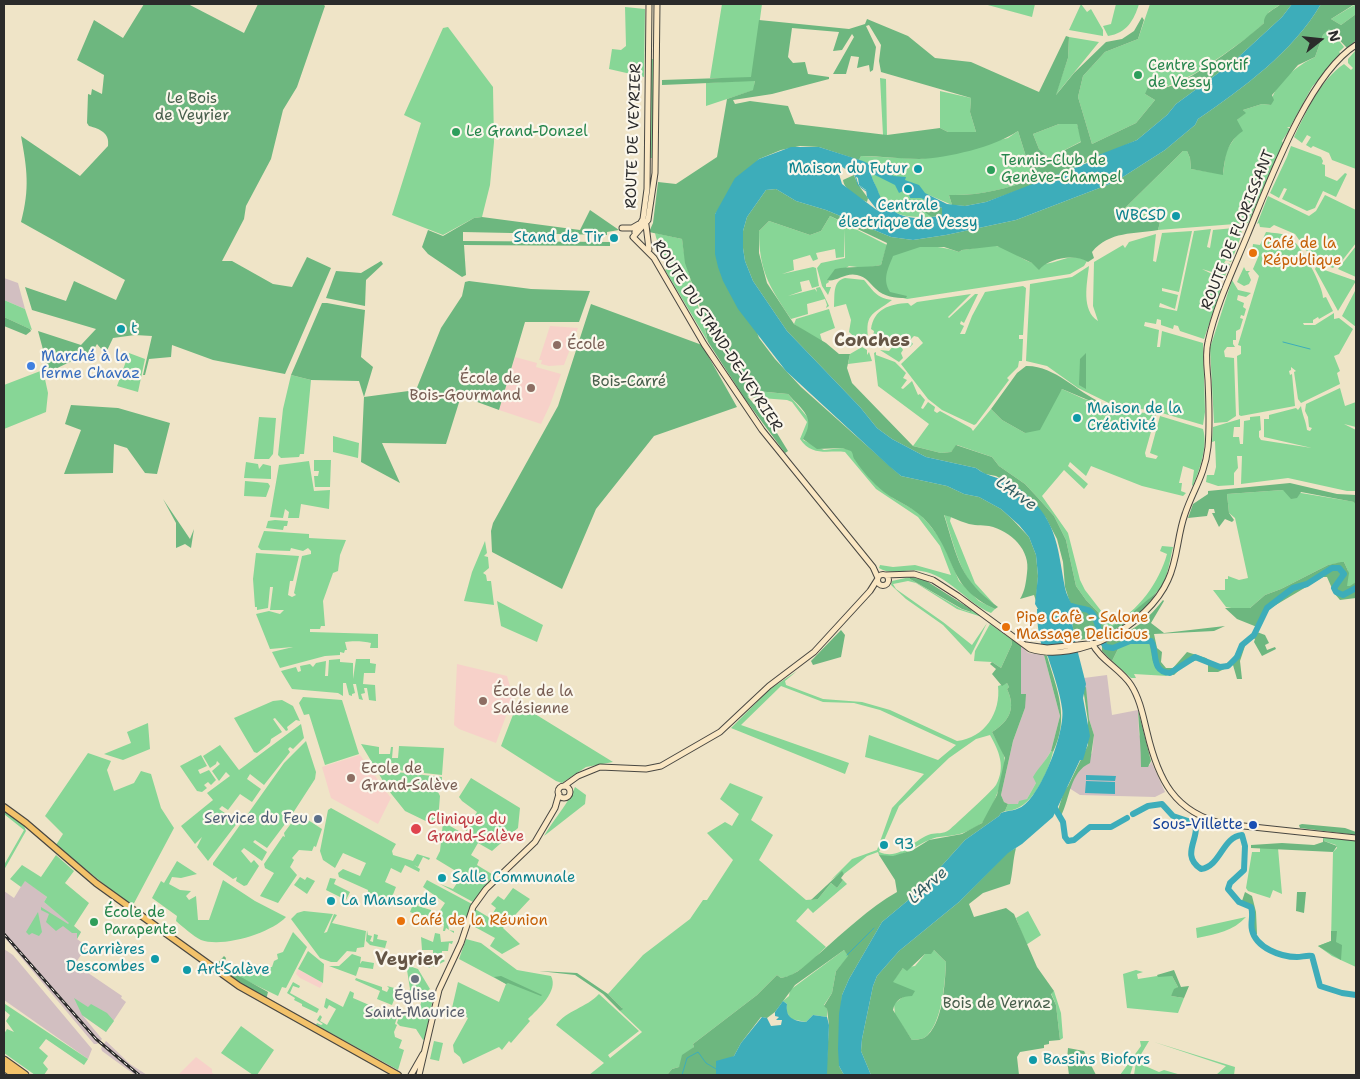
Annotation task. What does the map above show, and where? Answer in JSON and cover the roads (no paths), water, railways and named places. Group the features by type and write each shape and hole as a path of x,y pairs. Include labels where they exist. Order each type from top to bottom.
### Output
{"highway":[{"path":"4,1060 25,1075"},
{"path":"4,1067 15,1075"}],"main road":[{"name":"ROUTE DE VEYRIER","path":"644,222 648,160 649,4"},
{"name":"ROUTE DE VEYRIER","path":"633,237 650,211 656,160 658,4"},
{"path":"649,19 657,19"},
{"name":"ROUTE DE FLORISSANT","path":"897,575 918,575 937,582 1027,646 1059,649 1094,643 1119,633 1150,608 1161,594 1171,573 1184,515 1200,483 1206,464 1209,428 1207,350 1212,327 1230,275 1296,124 1315,90 1336,64 1356,46"},
{"path":"648,160 656,160"},
{"path":"622,228 634,227 644,222 646,239 651,254"},
{"name":"ROUTE DU STAND-DE-VEYRIER","path":"633,237 651,254 704,344 749,412 873,567 878,579"},
{"name":"ROUTE DU STAND-DE-VEYRIER","path":"873,567 885,575"},
{"path":"419,1075 440,988 461,943 474,905 489,886 532,847 555,808 560,788 581,775 600,767 646,769 661,766 720,732 769,686 814,652 870,591 878,579 885,575 897,575"},
{"path":"885,575 886,583"},
{"path":"870,591 897,575"},
{"path":"878,579 879,584 886,583"},
{"path":"1094,643 1131,685 1141,707 1157,768 1170,791 1185,806 1206,818 1226,824 1356,838"},
{"path":"555,808 566,798 581,775"},
{"path":"564,786 570,791"},
{"path":"559,794 566,798"},
{"path":"4,807 34,829 90,879 258,998 398,1075"},
{"path":"411,1075 424,1051"}],"water":[{"name":"L'Arve","path":"1292,4 1321,4 1296,38 1266,68 1198,119 1195,125 1165,150 1115,182 1016,220 913,240 891,237 826,210 796,201 776,189 766,190 747,217 743,231 743,248 745,261 753,281 787,331 860,407 877,428 892,439 926,457 976,468 985,474 1006,481 1017,487 1040,509 1048,521 1057,545 1066,590 1072,606 1070,608 1075,641 1086,684 1083,698 1090,736 1083,760 1080,760 1053,817 1022,844 1008,853 959,902 899,951 877,976 873,986 861,1051 871,1075 844,1075 839,1066 838,1049 839,1014 842,995 849,979 882,922 918,892 965,840 1001,813 1019,808 1031,798 1051,760 1060,731 1062,708 1054,676 1039,635 1038,609 1035,604 1038,576 1036,555 1029,537 1001,509 979,497 964,494 947,486 901,476 786,371 738,309 723,281 715,254 715,214 735,178 759,159 791,147 819,147 863,161 894,176 906,177 905,180 919,185 925,193 947,204 965,206 986,202 1087,163 1096,156 1137,140 1167,115 1176,104 1232,63 1282,17","holes":["841,166 858,178 859,185 866,190 867,197 878,211 842,184 839,174","871,173 895,185 899,193 903,191 909,194 910,198 921,198 942,208 942,215 913,218 895,212 882,200"]},
{"path":"1086,775 1116,776 1115,781 1086,780"},
{"path":"1086,781 1115,782 1115,794 1085,793"},
{"path":"783,1001 787,1004 787,1013 794,1020 806,1022 813,1015 827,1017 829,1025 827,1074 716,1075 716,1061 734,1056 741,1043 762,1017 767,1018 771,1026 781,1025 782,1020 776,1020 779,1017 775,1016 775,1012"}],"waterway":[{"path":"855,175 858,185 866,191"},
{"path":"1283,342 1310,349"},
{"path":"1072,606 1088,610 1092,613 1106,647 1113,648 1130,641 1151,641 1157,665 1164,672 1170,673 1195,657 1220,667 1228,666 1237,657 1242,645 1254,635 1267,608 1293,588 1307,584 1332,568 1339,568 1344,574 1334,588 1336,592 1343,595 1356,588"},
{"path":"1133,814 1148,806 1162,804 1173,816 1194,823 1196,828 1191,852 1195,864 1201,869 1213,863 1230,841 1242,835 1245,846 1244,870 1230,883 1228,889 1239,902 1251,907 1252,927 1258,942 1270,950 1291,957 1312,956 1320,986 1356,995"},
{"path":"1053,805 1063,822 1065,837 1068,841 1074,840 1090,827 1111,827 1127,818"},
{"path":"847,955 874,928"},
{"path":"682,1075 687,1058 698,1052 706,1063 716,1069"}],"railway":[{"path":"4,934 96,1039 139,1075"}],"place":[{"name":"Centre Sportif de Vessy","path":"1138,75"},
{"name":"Le Grand-Donzel","path":"456,132"},
{"name":"Maison du Futur","path":"918,169"},
{"name":"Tennis-Club de Genève-Champel","path":"991,170"},
{"name":"Centrale électrique de Vessy","path":"908,189"},
{"name":"WBCSD","path":"1176,216"},
{"name":"Stand de Tir","path":"614,238"},
{"name":"Café de la République","path":"1253,253"},
{"name":"t","path":"121,329"},
{"name":"École","path":"557,345"},
{"name":"Marché à la ferme Chavaz","path":"31,366"},
{"name":"École de Bois-Gourmand","path":"531,388"},
{"name":"Maison de la Créativité","path":"1077,418"},
{"name":"Pipe Cafè - Salone Massage Delicious","path":"1006,627"},
{"name":"École de la Salésienne","path":"483,701"},
{"name":"Ecole de Grand-Salève","path":"351,778"},
{"name":"Service du Feu","path":"318,819"},
{"name":"Sous-Villette","path":"1253,825"},
{"name":"Clinique du Grand-Salève","path":"416,829"},
{"name":"93","path":"884,845"},
{"name":"Salle Communale","path":"442,878"},
{"name":"La Mansarde","path":"331,901"},
{"name":"Café de la Réunion","path":"401,921"},
{"name":"École de Parapente","path":"94,922"},
{"name":"Carrières Descombes","path":"155,959"},
{"name":"Art’Salève","path":"187,970"},
{"name":"Église Saint-Maurice","path":"415,979"},
{"name":"Bassins Biofors","path":"1033,1060"}],"district":[{"name":"Conches","path":"872,341"},
{"name":"Veyrier","path":"409,960"}],"park label":[{"name":"Le Bois de Veyrier","path":"192,108"},
{"name":"Bois-Carré","path":"629,382"},
{"name":"Bois de Vernaz","path":"997,1004"}]}
